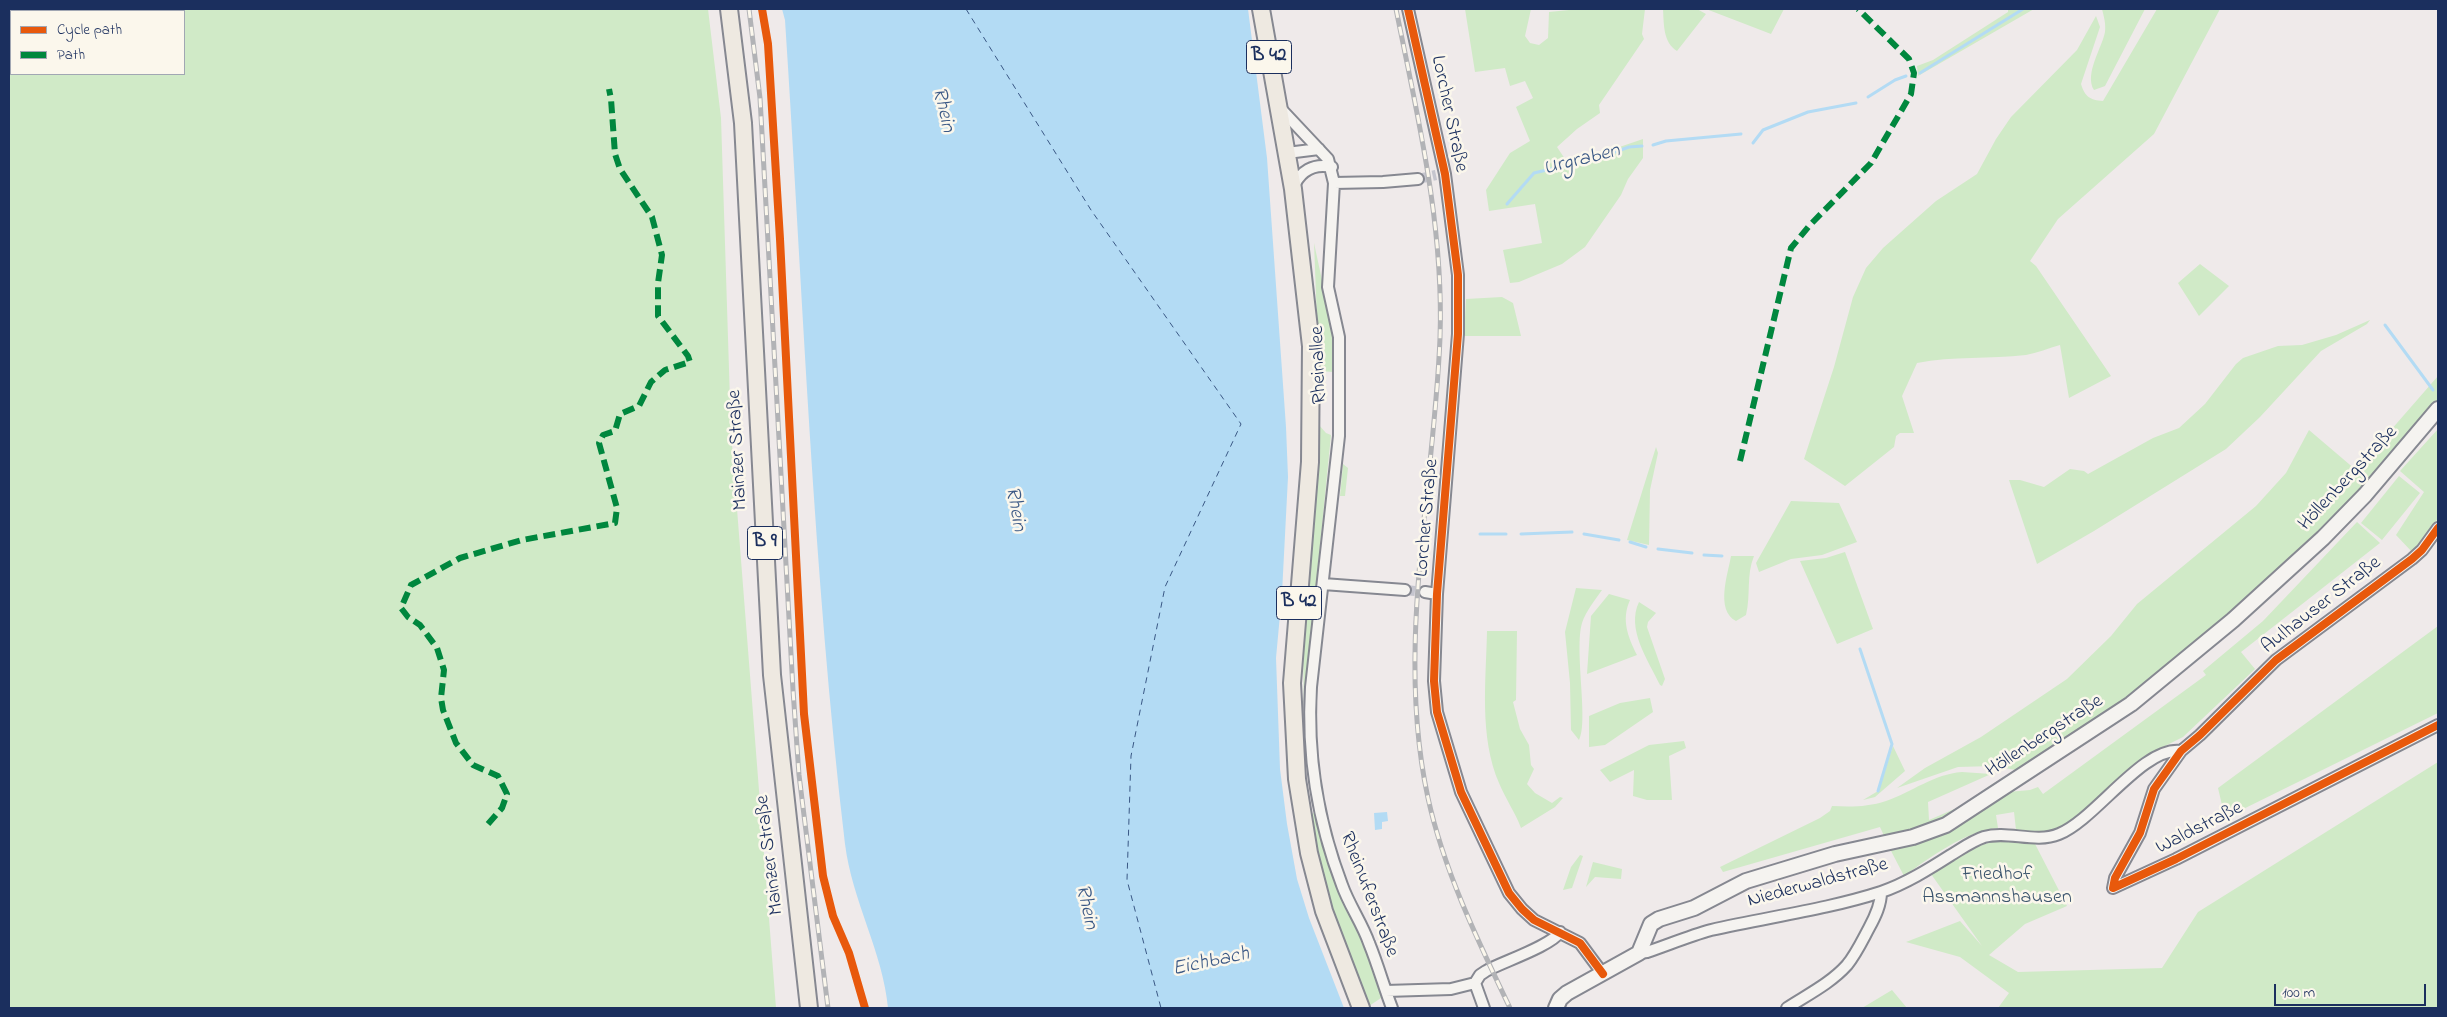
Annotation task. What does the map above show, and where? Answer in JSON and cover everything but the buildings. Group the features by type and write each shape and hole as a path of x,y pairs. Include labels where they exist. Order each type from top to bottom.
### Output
{"main road":[{"name":"Mainzer Straße","path":"730,9 739,76 745,151 772,675 809,1008"},
{"name":"B 42","path":"1261,9 1293,189 1310,346 1310,462 1292,683 1294,750 1302,818 1317,887 1330,930 1361,1008"},
{"name":"Höllenbergstraße","path":"1639,953 1651,924 1659,919 1694,908 1751,879 1835,854 1913,838 1946,825 2131,704 2233,620 2323,538 2364,495 2438,409"},
{"path":"1556,1008 1560,999 1567,993 1639,953"}],"street":[{"name":"Lorcher Straße","path":"1408,9 1458,275 1458,334 1437,594 1434,681 1436,712 1462,792 1509,892 1522,909 1534,920 1580,943 1603,974"},
{"path":"1278,106 1328,159 1332,167"},
{"path":"1287,153 1319,150"},
{"path":"1293,189 1304,171 1319,166 1332,167"},
{"name":"Rheinallee","path":"1323,584 1339,428 1339,337 1328,287 1334,183 1332,167"},
{"path":"1334,183 1418,179"},
{"name":"Aulhauser Straße","path":"2181,751 2200,735 2276,660 2412,559 2422,550 2438,528"},
{"path":"1323,584 1405,590"},
{"name":"Rheinuferstraße","path":"1323,584 1310,706 1313,764 1322,823 1345,893 1369,942 1392,1008"},
{"path":"1424,592 1437,594"},
{"name":"Waldstraße","path":"2181,751 2154,789 2140,833 2115,878 2113,888 2176,859 2438,725"},
{"name":"Niederwaldstraße","path":"1639,953 1710,930 1784,917 1881,892 1930,868 1981,838 2002,835 2048,837 2062,833 2089,814 2146,763 2169,751 2181,751"},
{"path":"1787,1008 1833,978 1846,965 1856,952 1874,919 1880,904 1881,892"},
{"path":"1386,991 1451,988 1475,983 1486,971 1554,938 1560,932"},
{"path":"1475,983 1484,1008"}],"green space":[{"path":"9,9 708,9 721,118 731,432 776,1008 9,1008"},
{"path":"1465,9 1531,9 1525,36 1530,43 1539,45 1548,38 1549,12 1579,9 1645,9 1642,34 1644,39 1599,105 1600,113 1577,129 1557,147 1565,159 1596,155 1643,139 1643,158 1628,179 1621,195 1585,247 1562,264 1519,282 1510,283 1503,250 1542,243 1535,204 1489,211 1486,190 1510,153 1530,141 1516,107 1533,98 1525,81 1510,86 1505,68 1475,72"},
{"path":"1663,9 1697,9 1706,14 1677,51 1672,47 1667,38"},
{"path":"1706,9 1784,9 1771,34"},
{"path":"2008,9 2034,9 1918,76 1917,66 1933,60 2008,12"},
{"path":"2102,9 2145,9 2105,86 2094,90 2091,84 2092,69 2105,32"},
{"path":"2157,9 2220,9 2154,134 2058,219 2030,261 2036,266 2111,376 2069,398 2060,345 2026,355 1944,359 1917,363 1902,396 1914,433 1900,433 1896,436 1894,447 1845,486 1804,459 1834,367 1853,297 1866,268 1883,248 1936,201 1977,174 1996,139 2011,117 2077,50 2096,16 2100,27 2081,84 2084,92 2089,97 2103,101"},
{"path":"1314,243 1334,336 1333,372 1319,371"},
{"path":"2200,264 2229,286 2199,316 2178,283"},
{"path":"1502,297 1513,303 1521,336 1464,336 1466,299"},
{"path":"2370,320 2367,324 2321,351 2260,417 2226,449 2037,564 2009,480 2020,480 2044,487 2070,469 2084,471 2088,474 2153,438 2179,428 2205,404 2236,364 2243,358 2278,346 2302,345 2336,335"},
{"path":"2438,376 2438,401 2407,440 2333,521 2156,677 2041,757 2016,770 1993,766 1958,767 1897,788 1925,768 1981,737 2067,679 2111,636 2137,604 2256,506 2286,473 2309,430 2356,470"},
{"path":"1319,425 1326,433 1331,435 1306,688 1306,730 1304,729 1303,642 1315,517"},
{"path":"2438,429 2438,518 2429,534 2413,553 2396,535 2424,492 2400,471"},
{"path":"1656,447 1658,453 1650,490 1649,545 1627,540"},
{"path":"1343,464 1348,468 1345,496 1340,496"},
{"path":"2399,476 2420,493 2382,540 2361,523"},
{"path":"1791,501 1839,503 1857,542 1822,555 1791,559 1759,572 1756,563"},
{"path":"2357,522 2380,543 2241,652 2255,669 2183,737 2143,757 2080,814 2059,829 2048,833 2016,830 2014,812 1996,815 1998,828 1985,830 1948,846 1904,876 1889,847 2008,792 2030,790 2038,787 2043,794 2206,675 2203,671 2263,621"},
{"path":"1845,552 1873,629 1837,644 1800,561 1826,558"},
{"path":"1731,556 1754,556 1750,570 1746,615 1736,621 1726,609 1724,600"},
{"path":"1576,588 1602,590 1586,614 1580,635 1583,718 1579,740 1571,730 1570,683 1565,632"},
{"path":"1609,594 1630,600 1627,607 1626,621 1631,642 1637,655 1587,674 1591,616"},
{"path":"1639,602 1656,613 1648,622 1647,627 1665,679 1662,686 1645,655 1637,634 1635,623"},
{"path":"2438,626 2438,713 2225,818 2218,788"},
{"path":"1487,631 1517,631 1516,700 1513,702 1520,729 1529,745 1531,765 1534,769 1527,784 1535,793 1552,803 1560,797 1563,798 1555,807 1521,828 1499,783 1489,747 1485,708"},
{"path":"1650,698 1653,712 1605,745 1589,747 1589,716 1620,703"},
{"path":"1684,741 1686,748 1669,756 1672,800 1647,800 1633,796 1634,770 1610,782 1600,770 1649,745"},
{"path":"1893,746 1905,771 1875,797 1863,800 1878,791"},
{"name":"Friedhof Assmannshausen","path":"2438,762 2438,1008 1998,1008 2009,993 1960,957 1906,942 1960,921 1982,946 1931,874 1979,846 1994,841 2034,842 2067,906 2025,924 1989,955 2018,972 2162,968 2198,912"},
{"path":"1962,772 1991,774 1928,802 1929,820 1959,807 1997,781 1999,782 1961,812 1916,831 1885,838 1880,827 1723,872 1720,867 1820,818 1830,811 1832,806 1859,806 1879,803 1942,776"},
{"path":"1314,813 1325,855 1340,897 1364,941 1384,996 1369,1006 1337,923 1322,874 1311,814"},
{"path":"1580,855 1583,856 1572,888 1563,890 1571,867"},
{"path":"1593,862 1622,869 1621,879 1595,877 1586,887"},
{"path":"1892,990 1907,1008 1862,1008"}],"water":[{"path":"782,9 1248,9 1267,158 1286,427 1288,477 1282,593 1276,658 1280,769 1297,879 1309,918 1344,1008 888,1008 880,967 849,865 834,741 817,536 785,20"},
{"path":"1387,812 1388,821 1382,822 1382,829 1375,830 1374,813"}],"waterway":[{"name":"Urgraben","path":"1920,73 2023,9"},
{"name":"Urgraben","path":"1868,97 1895,80 1906,76"},
{"name":"Urgraben","path":"1753,143 1763,130 1808,112 1856,103"},
{"name":"Urgraben","path":"1653,145 1666,141 1741,134"},
{"name":"Urgraben","path":"1507,204 1534,173 1601,157 1629,147 1642,146"},
{"path":"2385,325 2433,390"},
{"path":"1521,534 1572,532"},
{"path":"1480,534 1506,534"},
{"path":"1584,534 1619,540"},
{"path":"1630,542 1646,547"},
{"path":"1658,549 1692,553"},
{"path":"1704,555 1722,556"},
{"path":"1860,649 1892,744 1878,791"}],"ferry route":[{"path":"966,9 1091,210 1241,424 1165,587 1131,756 1127,880 1161,1008"}],"tunnel":[{"path":"1418,179 1436,175"},
{"path":"1405,590 1425,592"}],"railway":[{"path":"749,9 760,98 799,775 828,1008"},
{"path":"1396,9 1428,172 1434,213 1440,296 1440,338 1436,395 1419,568 1416,626 1415,684 1419,741 1428,798 1443,852 1474,931 1510,1008"}],"marked path":[{"path":"1740,461 1791,248 1810,225 1871,163 1911,94 1914,73 1909,59 1858,9"},
{"path":"488,824 502,808 507,794 498,776 473,765 456,743 443,710 441,698 444,670 437,648 420,625 408,617 401,608 411,585 460,558 522,540 615,523 617,508 599,443 603,435 615,431 620,414 639,406 651,382 665,370 690,362 688,356 658,316 658,283 662,255 652,217 620,169 615,154 609,89"}],"cycle path":[{"path":"762,9 768,44 780,239 804,714 823,876 833,916 849,953 865,1008"},
{"path":"1408,9 1445,174 1458,275 1458,334 1437,594 1434,681 1437,712 1461,792 1509,893 1534,920 1580,943 1603,974"},
{"path":"2438,528 2422,550 2412,559 2276,660 2200,735 2181,751 2154,789 2140,833 2115,878 2113,888 2176,859 2438,725"}],"water label":[{"name":"Rhein","path":"942,110"},
{"name":"Rhein","path":"1014,509"},
{"name":"Rhein","path":"1085,907"},
{"name":"Eichbach","path":"1211,963"}]}
